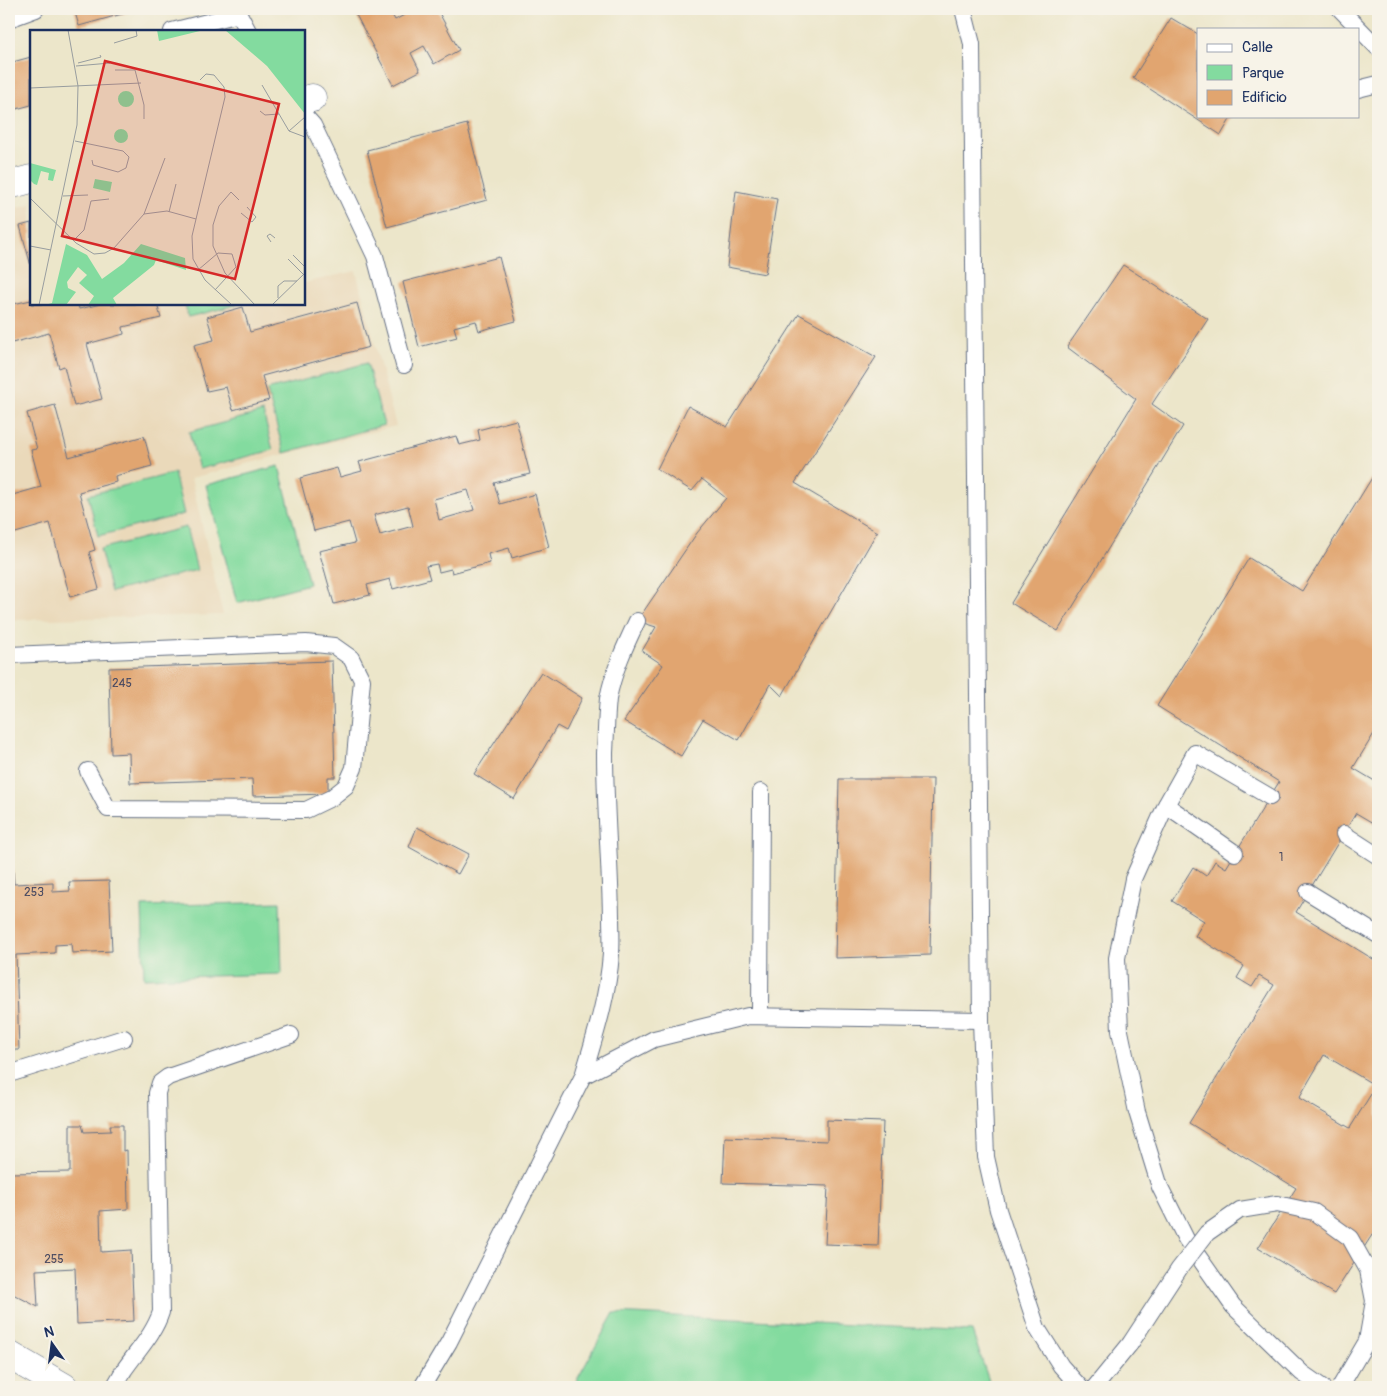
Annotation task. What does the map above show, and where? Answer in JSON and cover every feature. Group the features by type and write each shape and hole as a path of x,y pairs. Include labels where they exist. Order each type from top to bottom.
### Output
{"street":[{"path":"9,185 30,179"},
{"path":"9,1356 64,1387"}],"lane":[{"path":"9,18 36,9"},
{"path":"963,9 972,44 981,1020 986,1157 998,1210 1037,1328 1061,1366 1080,1387"},
{"path":"1340,9 1359,28"},
{"path":"176,30 239,14 247,30"},
{"path":"1360,30 1378,48"},
{"path":"1360,89 1378,84"},
{"path":"306,104 313,125 375,256 404,365"},
{"path":"422,1387 449,1342 582,1076 601,1016 608,986 611,953 610,879 605,777 608,699 622,652 637,621"},
{"path":"9,654 306,643 334,646 351,658 362,680 354,768 346,786 332,798 306,810 108,809 88,771"},
{"path":"1270,797 1195,753 1166,805 1133,879 1117,958 1120,1031 1137,1112 1160,1187 1186,1239 1233,1306 1302,1373 1322,1387"},
{"path":"760,1016 761,792"},
{"path":"1166,805 1235,853"},
{"path":"1344,834 1378,856"},
{"path":"1308,892 1378,936"},
{"path":"582,1076 654,1039 748,1016 981,1020"},
{"path":"114,1387 151,1333 161,1312 157,1093 160,1083 168,1076 291,1035"},
{"path":"9,1074 124,1038"},
{"path":"1095,1387 1130,1344 1179,1269 1207,1233 1240,1210 1276,1204 1314,1212 1322,1217 1350,1238 1368,1270 1374,1301 1367,1341 1340,1387"}],"shaded area":[{"path":"30,204 30,305 305,305 305,283 356,271 396,426 191,478 223,615 9,620 9,210"}],"green space":[{"path":"185,305 236,305 188,317"},
{"path":"367,363 384,425 284,453 267,390"},
{"path":"263,412 273,450 199,469 189,432"},
{"path":"279,466 309,584 237,603 206,485"},
{"path":"174,473 184,514 98,536 88,495"},
{"path":"186,527 197,570 111,592 100,549"},
{"path":"280,902 282,974 144,978 142,906"},
{"path":"614,1313 972,1331 991,1387 573,1387"}],"building":[{"path":"74,9 140,9 79,26"},
{"path":"363,9 389,9 395,20 408,13 406,9 437,9 459,50 434,64 424,46 411,53 420,71 393,85 355,13"},
{"path":"1171,18 1197,33 1197,118 1231,118 1221,135 1133,78"},
{"path":"30,57 30,105 9,111 9,63"},
{"path":"467,124 487,200 387,227 367,150"},
{"path":"736,191 777,199 765,274 727,267"},
{"path":"30,223 30,262 20,226"},
{"path":"499,257 516,321 479,331 476,321 454,327 457,337 419,347 403,282"},
{"path":"1123,265 1208,319 1152,404 1183,426 1058,631 1011,603 1136,399 1067,347"},
{"path":"30,300 30,305 78,305 79,309 97,305 157,305 161,318 123,327 124,334 87,344 102,399 74,406 64,366 59,368 49,333 12,343 9,336 9,305"},
{"path":"357,303 369,347 262,376 269,400 233,410 226,387 207,391 194,345 214,340 207,317 243,307 250,332"},
{"path":"799,314 876,357 795,483 877,532 782,696 770,684 739,740 703,719 681,756 624,721 663,665 642,651 656,627 637,621 697,533 726,498 702,479 692,491 657,469 688,406 727,427"},
{"path":"55,405 69,457 144,436 152,466 115,476 116,482 79,492 95,550 89,552 99,589 70,597 50,523 12,534 9,528 9,496 41,487 31,450 37,449 27,413"},
{"path":"516,420 530,474 494,483 500,504 535,494 549,547 512,558 509,548 488,554 490,563 452,573 451,569 439,572 437,564 426,566 430,579 393,589 390,579 367,585 370,595 334,604 319,551 355,543 349,522 314,531 300,478 337,468 340,477 362,471 359,462 456,436 459,445 480,440 478,430","holes":["468,490 474,510 439,520 434,499","408,506 413,526 380,535 374,515"]},
{"path":"1378,468 1378,727 1353,768 1378,783 1378,826 1356,813 1296,912 1378,962 1378,1239 1372,1235 1334,1294 1258,1248 1296,1188 1189,1123 1274,985 1259,976 1252,987 1237,978 1244,966 1195,936 1204,921 1172,901 1193,867 1206,876 1215,861 1226,868 1279,782 1157,706 1249,558 1302,591","holes":["1324,1055 1376,1086 1350,1128 1299,1098"]},
{"path":"332,661 335,777 328,777 328,794 253,796 252,779 130,783 129,753 111,754 109,668"},
{"path":"541,672 582,698 566,731 557,726 514,799 474,774"},
{"path":"839,779 933,779 930,955 835,958"},
{"path":"417,827 469,854 458,874 409,847"},
{"path":"13,870 14,884 53,882 53,892 70,891 69,882 109,881 112,951 72,953 71,944 55,945 55,953 16,955 19,1050 9,1050 9,871"},
{"path":"827,1120 883,1122 878,1246 825,1244 828,1186 723,1183 725,1137 827,1141"},
{"path":"70,1125 82,1125 84,1132 111,1131 110,1125 123,1125 123,1151 127,1150 128,1209 100,1211 101,1252 131,1250 134,1321 77,1324 75,1268 36,1270 38,1307 9,1292 9,1173 70,1172"}]}
